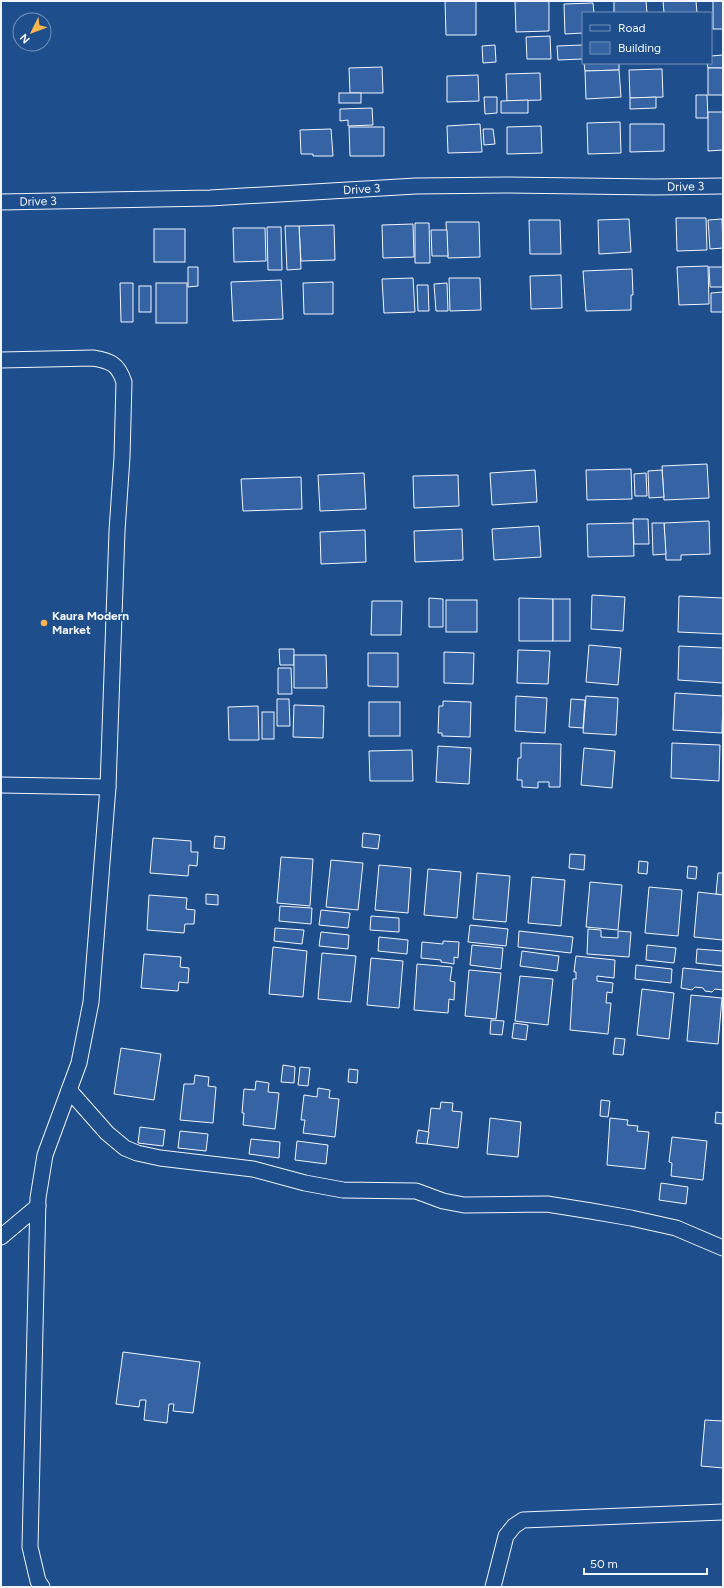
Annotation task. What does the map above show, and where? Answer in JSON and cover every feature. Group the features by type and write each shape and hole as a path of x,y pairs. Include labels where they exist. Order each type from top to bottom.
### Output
{"street":[{"name":"Drive 3","path":"1,202 210,198 416,186 723,186"},
{"path":"1,360 93,358 107,360 116,366 124,382 108,787 91,1002 79,1063 45,1155 38,1206 30,1547 38,1581 42,1587"},
{"path":"1,785 108,787"},
{"path":"69,1090 107,1133 125,1148 137,1153 160,1158 253,1168 305,1183 343,1190 416,1191 443,1201 464,1205 548,1204 631,1218 676,1228 723,1248"},
{"path":"1,1237 38,1206"},
{"path":"493,1587 506,1536 514,1526 523,1520 723,1512"}],"building":[{"path":"445,1 476,1 476,35 446,35"},
{"path":"515,1 549,1 549,31 516,32"},
{"path":"614,1 646,1 647,12 614,12"},
{"path":"663,1 696,1 697,12 664,12"},
{"path":"713,1 723,1 723,29 713,29"},
{"path":"593,3 594,12 582,12 582,33 565,34 564,4"},
{"path":"550,36 551,59 527,59 526,37"},
{"path":"495,45 496,62 483,63 482,46"},
{"path":"582,45 582,59 558,60 557,46"},
{"path":"723,55 723,68 708,68 707,64 712,64 712,56"},
{"path":"584,64 619,64 619,70 585,71"},
{"path":"382,67 383,93 350,93 349,68"},
{"path":"708,68 723,68 723,95 708,95"},
{"path":"662,69 663,97 630,98 629,70"},
{"path":"619,70 621,97 586,99 585,71"},
{"path":"540,73 541,100 507,101 506,74"},
{"path":"478,75 479,101 447,102 447,76"},
{"path":"339,93 361,93 361,103 339,103"},
{"path":"696,95 707,95 708,118 696,118"},
{"path":"484,97 497,97 497,113 485,114"},
{"path":"656,97 656,108 630,109 630,98"},
{"path":"528,100 528,113 501,113 501,101"},
{"path":"372,108 373,125 348,126 348,120 340,121 340,109"},
{"path":"708,112 723,112 723,150 708,151"},
{"path":"620,122 621,153 588,154 587,123"},
{"path":"480,124 482,152 448,153 447,126"},
{"path":"630,124 664,124 664,151 630,152"},
{"path":"541,126 542,153 507,154 507,127"},
{"path":"349,127 384,127 384,156 350,156"},
{"path":"331,129 333,156 313,156 313,154 301,154 300,130"},
{"path":"483,129 493,129 495,144 484,145"},
{"path":"676,218 706,218 707,250 677,251"},
{"path":"629,219 631,252 599,254 598,220"},
{"path":"722,219 723,248 710,249 708,220"},
{"path":"529,220 560,220 561,254 530,254"},
{"path":"446,222 479,222 480,257 448,258"},
{"path":"415,223 429,223 430,263 415,263"},
{"path":"413,224 414,257 383,258 382,225"},
{"path":"334,225 335,260 301,261 299,226"},
{"path":"285,226 299,226 301,269 287,270"},
{"path":"267,227 281,227 282,270 268,270"},
{"path":"233,228 265,228 266,261 234,262"},
{"path":"154,229 185,229 185,262 154,262"},
{"path":"431,230 447,230 448,256 432,256"},
{"path":"708,266 709,304 679,305 677,267"},
{"path":"188,267 198,267 198,286 188,287"},
{"path":"709,267 723,267 723,287 710,287"},
{"path":"632,269 633,295 631,295 631,310 586,311 583,271"},
{"path":"561,275 562,308 531,309 530,276"},
{"path":"413,278 415,312 384,313 382,279"},
{"path":"449,278 480,278 481,310 450,311"},
{"path":"281,280 283,319 233,321 231,282"},
{"path":"333,282 333,314 304,314 303,283"},
{"path":"120,283 133,283 133,322 121,322"},
{"path":"156,283 187,283 187,323 156,323"},
{"path":"447,283 448,311 436,311 434,284"},
{"path":"417,285 428,285 429,311 418,311"},
{"path":"139,286 151,286 151,312 139,312"},
{"path":"723,292 723,312 711,312 711,293"},
{"path":"707,464 709,498 664,500 662,466"},
{"path":"631,469 632,499 587,500 586,470"},
{"path":"535,470 537,502 492,505 490,473"},
{"path":"662,470 664,497 649,498 648,471"},
{"path":"364,473 366,509 320,511 318,475"},
{"path":"646,473 647,496 635,496 634,474"},
{"path":"458,475 459,506 414,508 413,476"},
{"path":"301,477 302,509 243,511 241,479"},
{"path":"633,519 648,519 649,544 634,544"},
{"path":"709,521 710,554 681,555 681,560 666,560 664,523"},
{"path":"633,523 634,556 588,557 587,524"},
{"path":"652,523 664,523 666,554 653,555"},
{"path":"539,526 541,557 494,560 492,529"},
{"path":"462,529 463,560 415,562 414,531"},
{"path":"365,530 366,562 321,564 320,532"},
{"path":"592,595 625,597 623,631 591,629"},
{"path":"679,596 723,598 723,634 678,632"},
{"path":"429,598 443,599 443,627 429,627"},
{"path":"519,598 553,599 553,641 519,641"},
{"path":"553,599 570,599 570,641 553,641"},
{"path":"446,600 477,600 477,632 446,632"},
{"path":"372,601 402,601 401,635 371,635"},
{"path":"589,645 621,648 618,685 586,682"},
{"path":"679,646 723,648 723,683 678,680"},
{"path":"279,649 294,649 294,665 280,665"},
{"path":"518,650 550,651 548,684 517,683"},
{"path":"444,652 474,653 473,684 444,683"},
{"path":"368,653 398,653 398,687 368,686"},
{"path":"294,655 326,655 327,688 294,688"},
{"path":"278,668 291,668 292,694 278,694"},
{"path":"675,693 723,696 722,733 673,730"},
{"path":"516,696 547,698 545,733 515,731"},
{"path":"586,696 618,698 616,735 583,733"},
{"path":"277,699 289,699 290,726 277,726"},
{"path":"571,699 585,700 583,728 569,727"},
{"path":"443,701 471,702 470,737 442,736 442,733 438,733 439,706 443,706"},
{"path":"369,702 400,702 400,736 369,736"},
{"path":"294,705 324,706 323,738 293,737"},
{"path":"258,706 259,740 229,740 228,707"},
{"path":"262,712 274,712 274,739 262,739"},
{"path":"521,743 561,744 560,787 549,787 549,782 538,782 538,788 522,787 522,780 517,780 518,758 521,758"},
{"path":"672,743 720,745 719,781 671,778"},
{"path":"438,746 471,748 469,784 436,782"},
{"path":"584,748 615,751 612,788 581,785"},
{"path":"412,750 413,781 370,781 369,751"},
{"path":"363,833 380,835 378,849 362,847"},
{"path":"215,836 225,837 224,849 214,848"},
{"path":"153,838 191,841 191,852 198,852 197,866 189,865 188,876 150,873"},
{"path":"570,854 585,855 584,870 569,868"},
{"path":"281,857 313,859 310,906 277,903"},
{"path":"331,860 363,863 358,910 326,907"},
{"path":"639,861 648,862 647,874 638,873"},
{"path":"379,865 411,868 408,913 375,910"},
{"path":"688,866 697,867 696,879 687,878"},
{"path":"428,869 461,872 457,918 424,915"},
{"path":"477,873 510,876 506,922 473,919"},
{"path":"718,873 723,873 723,895 716,894"},
{"path":"532,877 565,880 561,926 528,923"},
{"path":"590,882 622,885 618,930 586,927"},
{"path":"649,887 682,890 678,936 645,933"},
{"path":"698,892 723,895 723,940 694,937"},
{"path":"206,894 218,895 218,905 206,904"},
{"path":"149,895 187,898 186,909 195,910 194,924 185,924 184,933 147,930"},
{"path":"280,906 312,908 311,924 279,921"},
{"path":"321,910 350,913 348,928 319,925"},
{"path":"371,916 399,918 399,932 370,930"},
{"path":"470,925 508,929 506,946 468,942"},
{"path":"275,928 304,930 302,944 274,941"},
{"path":"588,929 601,930 601,937 618,938 618,931 631,932 629,957 587,954"},
{"path":"519,931 573,937 571,953 518,947"},
{"path":"321,932 349,935 348,949 319,946"},
{"path":"379,937 408,940 407,954 378,951"},
{"path":"443,941 459,942 458,958 454,957 454,964 441,962 441,960 421,958 422,942 443,944"},
{"path":"472,945 503,948 501,969 470,965"},
{"path":"647,945 676,948 674,963 646,960"},
{"path":"273,947 307,951 303,997 269,994"},
{"path":"697,949 723,951 723,966 696,963"},
{"path":"522,951 559,956 557,971 520,966"},
{"path":"322,953 356,956 351,1002 318,999"},
{"path":"144,954 181,957 180,967 189,968 188,983 179,982 178,991 141,988"},
{"path":"576,956 615,960 614,978 597,976 597,981 613,983 612,993 607,992 606,1003 611,1003 608,1034 570,1030 573,979 576,979 576,972 574,972"},
{"path":"371,958 403,961 399,1008 367,1005"},
{"path":"417,964 452,967 450,981 455,982 454,1000 449,999 448,1013 414,1010"},
{"path":"636,965 672,969 671,983 635,979"},
{"path":"683,968 723,972 723,990 715,989 712,992 705,991 703,988 695,987 692,990 681,988"},
{"path":"469,970 501,973 496,1019 465,1016"},
{"path":"520,976 553,979 548,1025 515,1021"},
{"path":"642,989 674,993 669,1039 637,1035"},
{"path":"691,995 722,998 718,1044 687,1041"},
{"path":"491,1020 504,1021 502,1035 490,1034"},
{"path":"514,1023 528,1025 526,1040 512,1038"},
{"path":"615,1038 625,1039 623,1055 613,1054"},
{"path":"121,1048 161,1054 154,1100 114,1094"},
{"path":"283,1065 295,1067 294,1083 281,1082"},
{"path":"300,1067 310,1068 308,1086 298,1085"},
{"path":"349,1069 358,1070 357,1083 348,1082"},
{"path":"195,1075 209,1077 208,1086 216,1087 213,1123 180,1120 184,1084 194,1084"},
{"path":"256,1081 269,1083 268,1092 279,1093 275,1129 243,1125 244,1113 242,1113 244,1089 255,1090"},
{"path":"318,1088 330,1090 329,1098 339,1099 335,1137 303,1133 305,1120 301,1120 304,1095 317,1097"},
{"path":"601,1100 610,1101 608,1117 600,1116"},
{"path":"441,1102 453,1103 452,1111 462,1112 458,1148 427,1144 431,1108 440,1109"},
{"path":"716,1112 723,1113 723,1124 715,1123"},
{"path":"490,1118 521,1122 518,1157 487,1154"},
{"path":"610,1118 628,1120 627,1125 638,1126 637,1131 649,1132 645,1169 607,1165"},
{"path":"140,1127 165,1130 163,1146 138,1143"},
{"path":"418,1130 429,1132 427,1144 416,1143"},
{"path":"180,1131 208,1134 206,1151 178,1148"},
{"path":"672,1137 707,1141 703,1180 671,1176 672,1163 669,1162"},
{"path":"251,1139 280,1142 279,1158 249,1154"},
{"path":"297,1141 328,1145 326,1164 295,1160"},
{"path":"661,1183 688,1187 686,1204 659,1200"},
{"path":"123,1352 200,1362 193,1413 173,1411 174,1404 169,1404 167,1423 144,1420 146,1400 140,1400 139,1407 116,1404"},
{"path":"705,1420 723,1421 723,1468 701,1466"}],"place":[{"name":"Kaura Modern Market","path":"44,623"}]}
